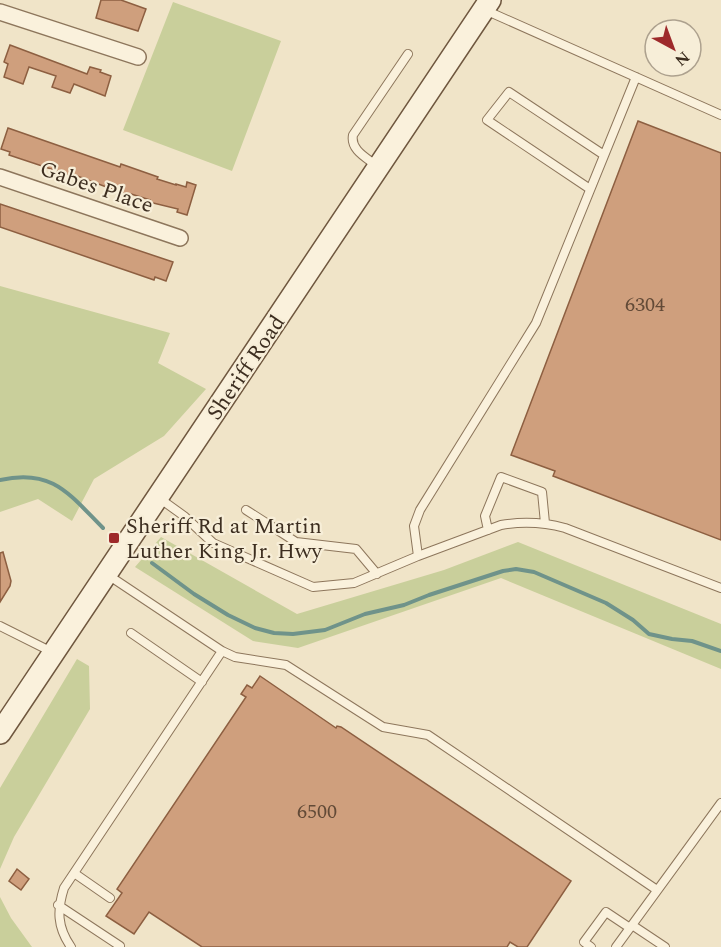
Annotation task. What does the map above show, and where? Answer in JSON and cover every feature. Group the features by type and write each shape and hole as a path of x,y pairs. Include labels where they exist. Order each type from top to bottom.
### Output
{"main road":[{"name":"Sheriff Road","path":"0,733 487,5"}],"street":[{"path":"0,12 138,57"},
{"name":"Gabes Place","path":"0,177 180,238"}],"lane":[{"path":"487,5 721,115"},
{"path":"379,167 354,147 353,135 408,54"},
{"path":"418,556 414,526 420,510 536,323 636,77"},
{"path":"590,189 487,120 509,92 604,155"},
{"path":"488,530 485,516 501,477 542,492 545,523"},
{"path":"158,497 184,516 213,543 313,587 354,583 488,530 516,523 545,523 565,528 721,588"},
{"path":"246,510 296,542 356,549 377,574"},
{"path":"106,574 222,651 235,657 286,665 383,728 428,735 657,890"},
{"path":"0,626 54,653"},
{"path":"131,633 202,682"},
{"path":"71,947 59,921 58,905 64,888 222,651"},
{"path":"616,947 719,809"},
{"path":"74,873 110,898"},
{"path":"58,905 120,946"},
{"path":"585,945 606,912 665,947"}],"green space":[{"path":"173,2 281,41 232,171 123,130"},
{"path":"0,286 170,333 158,363 206,389 164,436 94,479 72,521 38,499 0,512"},
{"path":"161,537 297,614 444,570 518,542 721,624 721,669 501,578 298,648 253,641 135,567"},
{"path":"77,659 89,666 90,709 14,837 0,869 0,788"},
{"path":"0,897 11,918 32,947 0,947"}],"building":[{"path":"101,0 121,0 146,9 138,31 96,18"},
{"path":"10,45 87,74 90,67 101,70 100,72 111,76 105,96 74,84 70,93 52,87 56,76 29,67 23,84 4,77 8,64 4,62"},
{"path":"638,121 721,153 721,540 553,476 555,471 511,455"},
{"path":"8,128 120,167 121,164 176,185 186,187 187,182 196,185 187,215 177,212 178,209 149,202 150,200 131,194 130,196 75,175 75,177 9,155 10,152 1,149"},
{"path":"0,204 173,262 166,281 155,277 154,280 0,227"},
{"path":"3,552 11,581 0,602 0,553"},
{"path":"260,676 336,728 341,727 571,881 527,947 518,947 510,942 507,947 202,947 149,912 134,934 106,916 122,893 117,889 246,697 241,694 247,685 252,688"},
{"path":"17,869 29,879 21,890 9,881"}],"waterway":[{"path":"0,480 18,477 46,481 80,504 103,528"},
{"path":"152,563 194,594 228,615 255,628 274,633 293,634 325,630 365,614 404,605 503,571 516,569 534,572 606,603 633,620 649,634 692,641 721,651"}],"place":[{"name":"Sheriff Rd at Martin Luther King Jr. Hwy","path":"114,538"}]}
